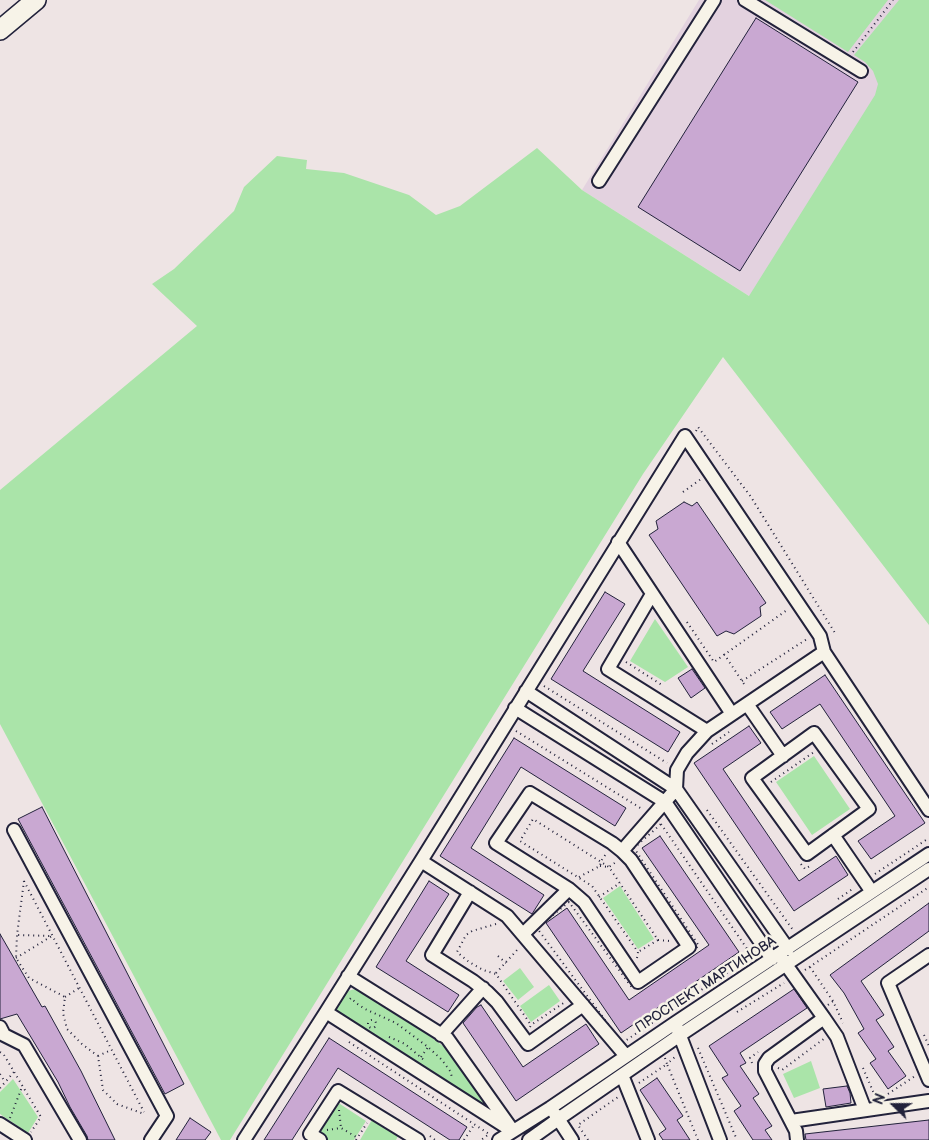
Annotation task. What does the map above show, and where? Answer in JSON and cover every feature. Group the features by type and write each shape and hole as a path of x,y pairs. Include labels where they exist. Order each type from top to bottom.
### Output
{"highway":[{"path":"0,30 36,0"}],"street":[{"path":"599,181 714,0"},
{"path":"745,0 861,71"},
{"path":"244,1140 421,861 519,711 526,691 685,436 820,636 824,652 929,810"},
{"path":"618,542 732,714"},
{"path":"652,594 608,669 707,731"},
{"path":"620,850 676,789 677,770 687,753 707,731 824,652"},
{"path":"526,691 676,789 781,957 837,1037 865,1110"},
{"path":"747,704 783,756"},
{"path":"519,711 665,802 781,957"},
{"path":"814,733 869,809 807,854 752,778 783,756 814,733"},
{"path":"530,793 620,850 631,860 689,947 638,982 584,902 570,889 496,843 530,793"},
{"path":"14,830 167,1116 151,1140"},
{"path":"833,835 872,892"},
{"name":"ПРОСПЕКТ МАРТИНОВА","path":"529,1140 680,1035 781,957 929,854"},
{"path":"421,861 507,916 626,1056"},
{"name":"ПРОСПЕКТ МАРТИНОВА","path":"499,1140 550,1108 675,1023 929,869"},
{"path":"523,934 570,889"},
{"path":"470,892 432,955 483,988 497,1002 528,1044 584,1005"},
{"path":"929,955 888,983 929,1080"},
{"path":"348,976 447,1038 513,1131"},
{"path":"441,1035 483,988"},
{"path":"326,1012 513,1131"},
{"path":"797,1140 796,1131 765,1071 765,1064 769,1058 824,1018"},
{"path":"675,1023 720,1140"},
{"path":"0,1027 4,1035 24,1045 80,1140"},
{"path":"622,1075 648,1140"},
{"path":"315,1137 338,1091 418,1140"},
{"path":"791,1121 929,1101"},
{"path":"550,1108 572,1140"},
{"path":"4,1123 27,1138"}],"path":[{"path":"845,62 893,0"},
{"path":"689,442 698,427 751,497 836,633"},
{"path":"687,623 714,662 791,608"},
{"path":"742,681 807,639"},
{"path":"724,654 746,687"},
{"path":"626,662 662,685"},
{"path":"519,711 513,729 642,809 638,814"},
{"path":"771,782 814,752"},
{"path":"533,819 600,861 609,867 658,940 638,952 592,886 520,841 533,819"},
{"path":"661,824 752,956 622,1043 537,928 569,902 633,989 699,946 634,848 661,824"},
{"path":"600,861 620,850"},
{"path":"609,867 620,850"},
{"path":"600,861 600,866"},
{"path":"799,862 805,869 812,864"},
{"path":"578,877 600,866 609,867"},
{"path":"24,881 144,1114 117,1104 103,1090 98,1056 67,1029 63,1013 65,997 29,978 16,958 16,935 24,881"},
{"path":"600,897 620,883"},
{"path":"736,1013 794,977 929,887"},
{"path":"501,925 496,924 472,931 466,936 457,952 483,970 496,974 531,1025 566,1001"},
{"path":"16,935 52,936"},
{"path":"16,958 52,936"},
{"path":"496,974 520,947"},
{"path":"498,956 506,963"},
{"path":"65,997 79,988"},
{"path":"347,1000 351,998 356,1004 396,1023 428,1047 442,1060 450,1071 452,1082"},
{"path":"921,1029 929,1046"},
{"path":"383,1036 405,1044 426,1061"},
{"path":"344,1038 489,1134 481,1140"},
{"path":"421,1057 428,1047"},
{"path":"698,1048 737,1140"},
{"path":"98,1056 111,1050"},
{"path":"0,1052 4,1055 41,1117 27,1138"},
{"path":"0,1088 14,1072"},
{"path":"0,1074 5,1082"},
{"path":"882,1098 915,1076"},
{"path":"4,1123 22,1086"},
{"path":"315,1137 341,1128 357,1139 374,1113"},
{"path":"464,1140 474,1125"}],"shaded area":[{"path":"699,0 929,0 929,54 757,301 582,190"}],"green space":[{"path":"765,0 888,0 848,52"},
{"path":"899,0 929,0 929,625 723,357 643,474 230,1140 221,1140 0,724 0,490 197,326 152,284 174,269 234,211 244,187 277,156 307,160 306,169 344,173 409,195 436,215 460,206 537,148 582,190 749,296 875,95 878,84 873,71 865,62 854,55"},
{"path":"655,619 688,667 665,682 630,661"},
{"path":"814,756 850,809 812,835 776,782"},
{"path":"620,886 654,939 638,949 603,898"},
{"path":"520,968 534,987 518,1000 503,981"},
{"path":"549,985 560,1001 531,1022 520,1006"},
{"path":"355,989 443,1046 493,1114 338,1017 334,1009 344,992"},
{"path":"811,1061 820,1088 794,1098 783,1074"},
{"path":"13,1079 38,1117 28,1133 0,1114 0,1092"},
{"path":"337,1102 366,1121 354,1140 328,1140 318,1134"},
{"path":"373,1118 399,1134 396,1140 360,1140"}],"building":[{"path":"756,18 858,82 740,271 638,207"},
{"path":"684,502 692,506 697,502 766,603 760,607 761,616 734,634 726,631 717,636 649,535 658,529 656,521"},
{"path":"605,592 625,604 583,671 680,732 668,752 551,679"},
{"path":"692,669 705,688 691,698 678,678"},
{"path":"825,675 925,823 871,859 858,841 895,816 820,704 782,729 770,712"},
{"path":"749,726 761,743 723,769 799,881 836,856 848,875 794,911 694,763"},
{"path":"514,738 626,808 615,826 521,767 471,848 544,895 532,914 440,856"},
{"path":"42,807 184,1084 165,1094 18,819"},
{"path":"660,836 739,952 621,1033 546,923 567,908 629,1000 709,945 642,848"},
{"path":"429,881 449,894 406,961 459,995 448,1012 376,967"},
{"path":"929,903 929,931 861,981 884,1015 876,1020 894,1047 888,1051 906,1076 888,1089 870,1063 876,1059 858,1033 864,1029 844,993 830,975"},
{"path":"0,934 42,1007 45,1006 81,1071 115,1140 88,1140 58,1082 17,1014 0,1019"},
{"path":"794,989 807,1008 740,1053 746,1063 740,1066 759,1094 753,1098 772,1126 765,1130 772,1140 753,1140 734,1111 741,1106 722,1078 728,1075 709,1046"},
{"path":"481,1005 523,1067 586,1024 599,1044 516,1101 463,1023"},
{"path":"329,1038 467,1127 459,1140 450,1140 338,1068 292,1140 264,1140"},
{"path":"657,1078 683,1116 677,1120 690,1140 663,1140 659,1134 666,1129 640,1090"},
{"path":"847,1086 851,1103 826,1107 823,1089"},
{"path":"190,1118 211,1132 205,1140 176,1140"},
{"path":"929,1120 929,1140 806,1140 805,1134"}]}
